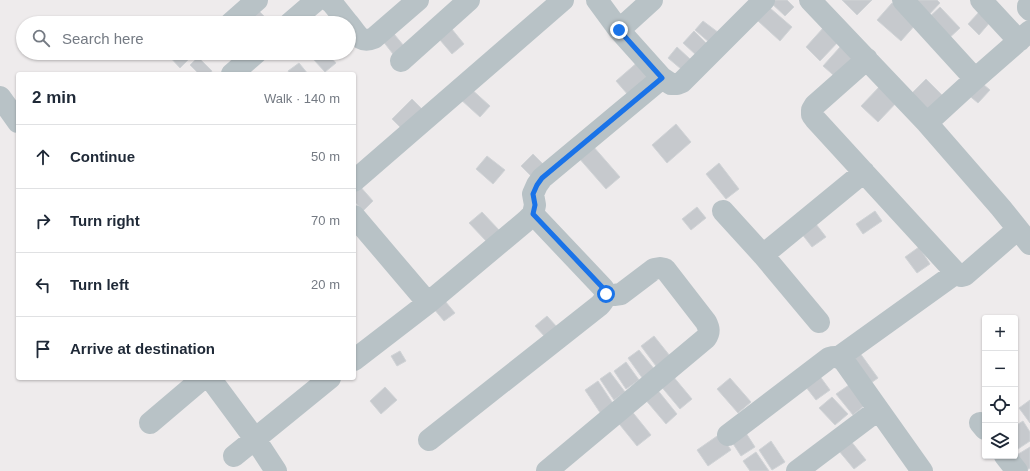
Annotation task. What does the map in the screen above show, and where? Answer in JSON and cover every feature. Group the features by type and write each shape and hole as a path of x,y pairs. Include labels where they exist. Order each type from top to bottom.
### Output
{"street":[{"path":"239,16 257,0"},
{"path":"298,16 317,0"},
{"path":"328,0 341,16"},
{"path":"356,33 364,40 374,38 418,0"},
{"path":"401,61 469,0"},
{"path":"356,179 563,0"},
{"path":"597,0 619,30 662,78 671,84 682,82 764,0"},
{"path":"619,30 652,0"},
{"path":"810,0 927,123 1024,236 965,276 961,276 956,273 812,115 812,110 815,105 866,59"},
{"path":"903,0 975,79"},
{"path":"927,123 1024,36 982,0"},
{"path":"1030,3 1028,8 1030,10"},
{"path":"234,72 245,60"},
{"path":"356,358 428,303 526,221 533,214 535,205 533,194 542,178 662,78"},
{"path":"0,97 16,119"},
{"path":"763,255 864,172"},
{"path":"723,211 763,255 819,322"},
{"path":"429,440 600,306 604,300 606,294 603,288 533,214"},
{"path":"356,218 428,303"},
{"path":"560,467 706,338 709,333 709,328 706,322 664,269 654,269 620,294 614,296 606,294"},
{"path":"839,357 956,273"},
{"path":"728,435 829,358 835,356 844,361 920,470"},
{"path":"150,423 201,380"},
{"path":"211,380 255,439 276,471"},
{"path":"234,456 327,380"},
{"path":"797,471 878,410"},
{"path":"1008,459 1017,471"}],"building":[{"path":"772,0 787,0 794,7 785,16 770,2"},
{"path":"842,0 872,0 857,15"},
{"path":"915,0 937,0 940,3 925,19"},
{"path":"892,3 916,24 901,41 877,20"},
{"path":"940,7 960,28 946,41 926,20"},
{"path":"770,8 792,27 780,41 758,21"},
{"path":"257,9 264,16 251,16"},
{"path":"980,11 991,21 979,35 968,24"},
{"path":"703,21 719,33 710,43 695,30"},
{"path":"447,23 464,44 452,54 434,33"},
{"path":"824,27 839,41 820,61 806,47"},
{"path":"389,28 404,46 393,54 379,36"},
{"path":"694,31 707,44 696,55 683,43"},
{"path":"677,47 690,59 681,69 668,58"},
{"path":"840,47 856,61 839,80 823,66"},
{"path":"173,60 188,60 180,68"},
{"path":"195,60 201,60 212,71 197,72 190,65"},
{"path":"314,60 333,60 336,63 325,72"},
{"path":"639,61 652,75 629,96 616,81"},
{"path":"299,63 306,72 289,72"},
{"path":"926,79 943,96 926,113 909,96"},
{"path":"977,79 990,90 978,103 966,93"},
{"path":"881,85 898,101 878,122 861,106"},
{"path":"469,87 490,106 480,117 459,98"},
{"path":"412,99 424,111 404,131 392,119"},
{"path":"676,124 691,142 667,163 652,145"},
{"path":"592,145 620,177 606,189 578,157"},
{"path":"533,154 547,168 535,180 521,166"},
{"path":"487,156 505,170 493,184 476,169"},
{"path":"719,163 739,189 726,199 706,174"},
{"path":"358,184 373,201 363,211 356,203 356,186"},
{"path":"697,207 706,218 691,230 682,219"},
{"path":"875,211 882,221 863,234 856,224"},
{"path":"482,212 499,230 487,242 469,223"},
{"path":"812,219 826,237 812,247 798,229"},
{"path":"919,247 930,264 917,273 905,257"},
{"path":"445,301 455,313 444,321 434,309"},
{"path":"547,316 557,327 546,338 535,326"},
{"path":"654,336 670,356 656,366 641,346"},
{"path":"857,349 878,378 868,385 847,356"},
{"path":"639,350 655,370 643,379 628,358"},
{"path":"400,351 406,361 397,366 391,356"},
{"path":"626,362 639,380 626,389 614,371"},
{"path":"816,371 830,390 816,400 802,382"},
{"path":"610,372 625,392 614,400 600,379"},
{"path":"672,375 692,399 680,409 660,385"},
{"path":"730,378 751,402 738,413 717,389"},
{"path":"598,381 614,405 601,414 585,390"},
{"path":"849,385 865,405 853,415 836,394"},
{"path":"385,387 397,400 381,414 370,401"},
{"path":"656,388 677,414 666,424 644,398"},
{"path":"832,397 848,414 835,425 819,408"},
{"path":"1030,400 1030,423 1019,408"},
{"path":"630,409 651,435 637,446 616,420"},
{"path":"1023,421 1030,432 1030,441 1018,449 1018,424"},
{"path":"744,430 755,447 741,456 730,439"},
{"path":"720,434 731,450 708,466 697,450"},
{"path":"846,435 866,460 854,469 834,445"},
{"path":"771,441 785,462 772,470 759,450"},
{"path":"1030,447 1030,468 1025,471 1017,459 1018,454"},
{"path":"756,452 769,471 750,471 743,461"}],"route":[{"path":"606,294 603,288 533,214 535,205 533,194 542,178 662,78 619,30"}]}
